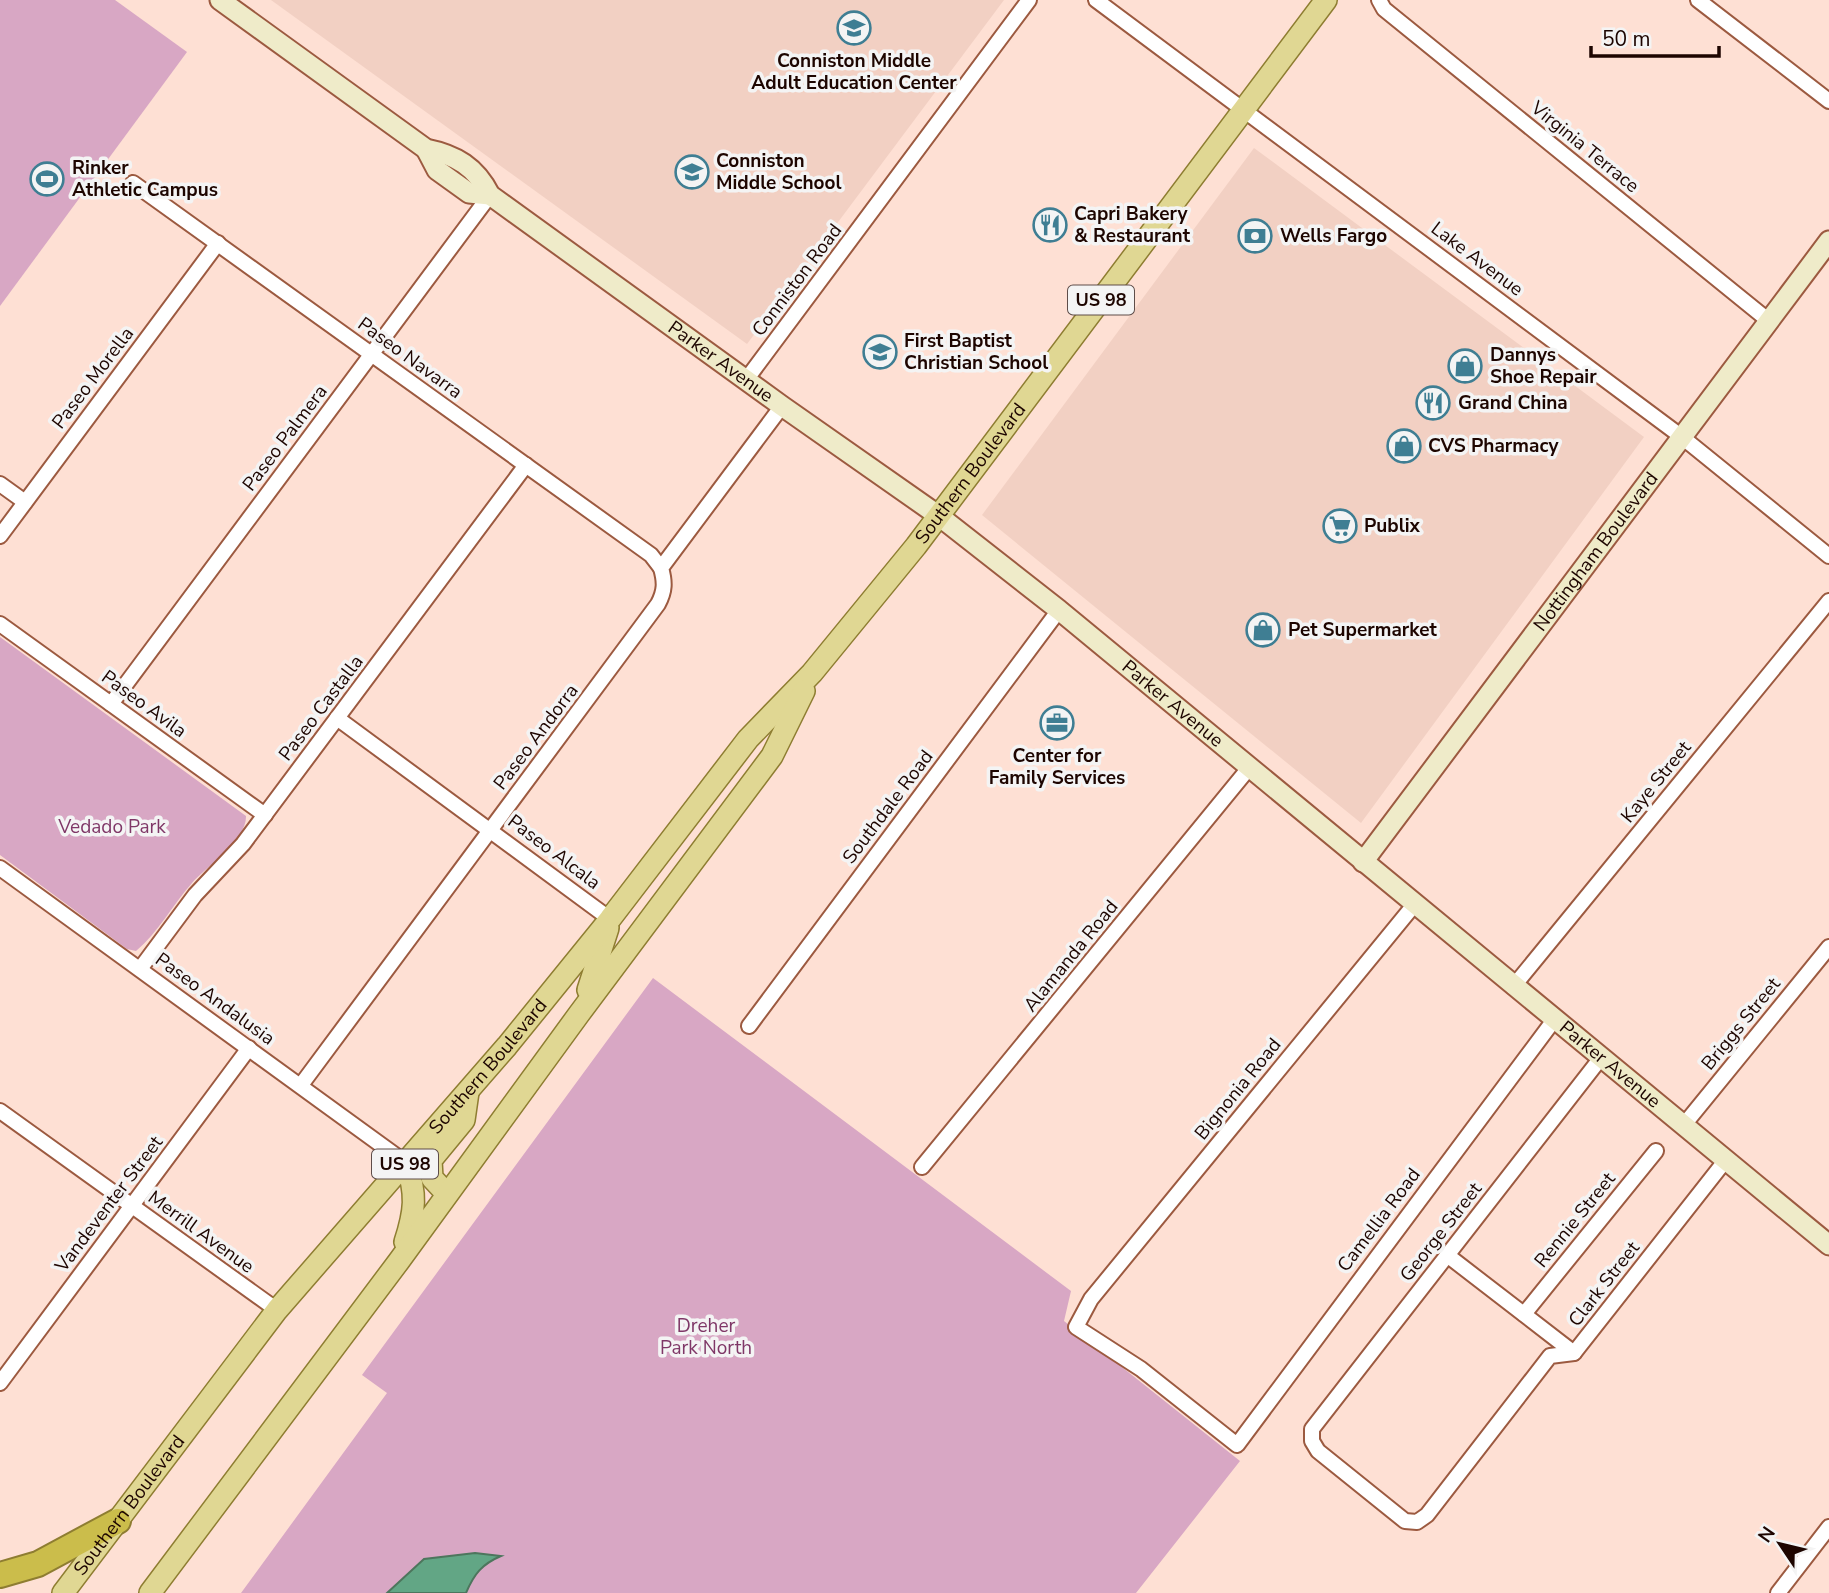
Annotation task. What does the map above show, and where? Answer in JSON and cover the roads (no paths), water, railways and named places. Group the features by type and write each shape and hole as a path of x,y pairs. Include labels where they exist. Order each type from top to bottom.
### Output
{"highway":[{"path":"0,1575 38,1564 118,1521"}],"main road":[{"name":"Southern Boulevard","path":"63,1593 276,1310 468,1092 610,919 748,739 812,673 939,516 1326,0"},
{"name":"Southern Boulevard","path":"150,1593 772,756 812,673"},
{"path":"579,1014 599,960 610,919"},
{"path":"446,1193 432,1178 431,1160 464,1120 468,1092"},
{"path":"399,1261 413,1218 415,1188 406,1163"}],"street":[{"name":"Parker Avenue","path":"220,0 426,149 448,153 480,176 490,195 939,516 1059,610 1600,1059 1829,1245"},
{"name":"Conniston Road","path":"746,380 1029,0"},
{"name":"Lake Avenue","path":"1096,0 1682,437 1829,556"},
{"name":"Virginia Terrace","path":"1379,0 1384,9 1769,321"},
{"path":"1698,0 1829,101"},
{"name":"Paseo Navarra","path":"133,183 651,555 661,568"},
{"name":"Paseo Palmera","path":"111,704 490,195"},
{"name":"Nottingham Boulevard","path":"1363,862 1829,241"},
{"name":"Paseo Morella","path":"0,536 218,243"},
{"path":"661,568 782,406"},
{"name":"Paseo Castalla","path":"140,969 195,895 243,844 526,465"},
{"path":"0,484 25,502"},
{"name":"Paseo Andorra","path":"301,1085 658,604 664,594 665,582 661,568"},
{"name":"Kaye Street","path":"1513,987 1829,601"},
{"name":"Southdale Road","path":"749,1026 1059,610"},
{"name":"Paseo Avila","path":"0,624 265,815"},
{"name":"Paseo Alcala","path":"337,718 610,919"},
{"name":"Alamanda Road","path":"922,1167 1249,768"},
{"name":"Paseo Andalusia","path":"0,868 406,1163"},
{"name":"Bignonia Road","path":"1237,1445 1141,1369 1076,1327 1091,1299 1414,905"},
{"name":"Briggs Street","path":"1683,1126 1829,947"},
{"name":"Camellia Road","path":"1237,1445 1553,1020"},
{"name":"Vandeventer Street","path":"0,1383 249,1048"},
{"name":"George Street","path":"1427,1515 1417,1522 1405,1521 1318,1451 1312,1441 1312,1429 1600,1059"},
{"name":"Merrill Avenue","path":"0,1111 276,1310"},
{"name":"Rennie Street","path":"1524,1314 1656,1151"},
{"name":"Clark Street","path":"1427,1515 1550,1356 1574,1353 1726,1161"},
{"path":"1447,1255 1574,1353"},
{"path":"1778,1593 1829,1527"}],"place":[{"name":"Conniston Middle Adult Education Center","path":"854,28"},
{"name":"Conniston Middle School","path":"692,172"},
{"name":"Rinker Athletic Campus","path":"47,179"},
{"name":"Capri Bakery & Restaurant","path":"1050,225"},
{"name":"Wells Fargo","path":"1255,236"},
{"name":"First Baptist Christian School","path":"880,352"},
{"name":"Dannys Shoe Repair","path":"1465,366"},
{"name":"Grand China","path":"1433,403"},
{"name":"CVS Pharmacy","path":"1404,446"},
{"name":"Publix","path":"1340,526"},
{"name":"Pet Supermarket","path":"1263,630"},
{"name":"Center for Family Services","path":"1057,723"}],"park label":[{"name":"Vedado Park","path":"112,827"},
{"name":"Dreher Park North","path":"706,1337"}]}
